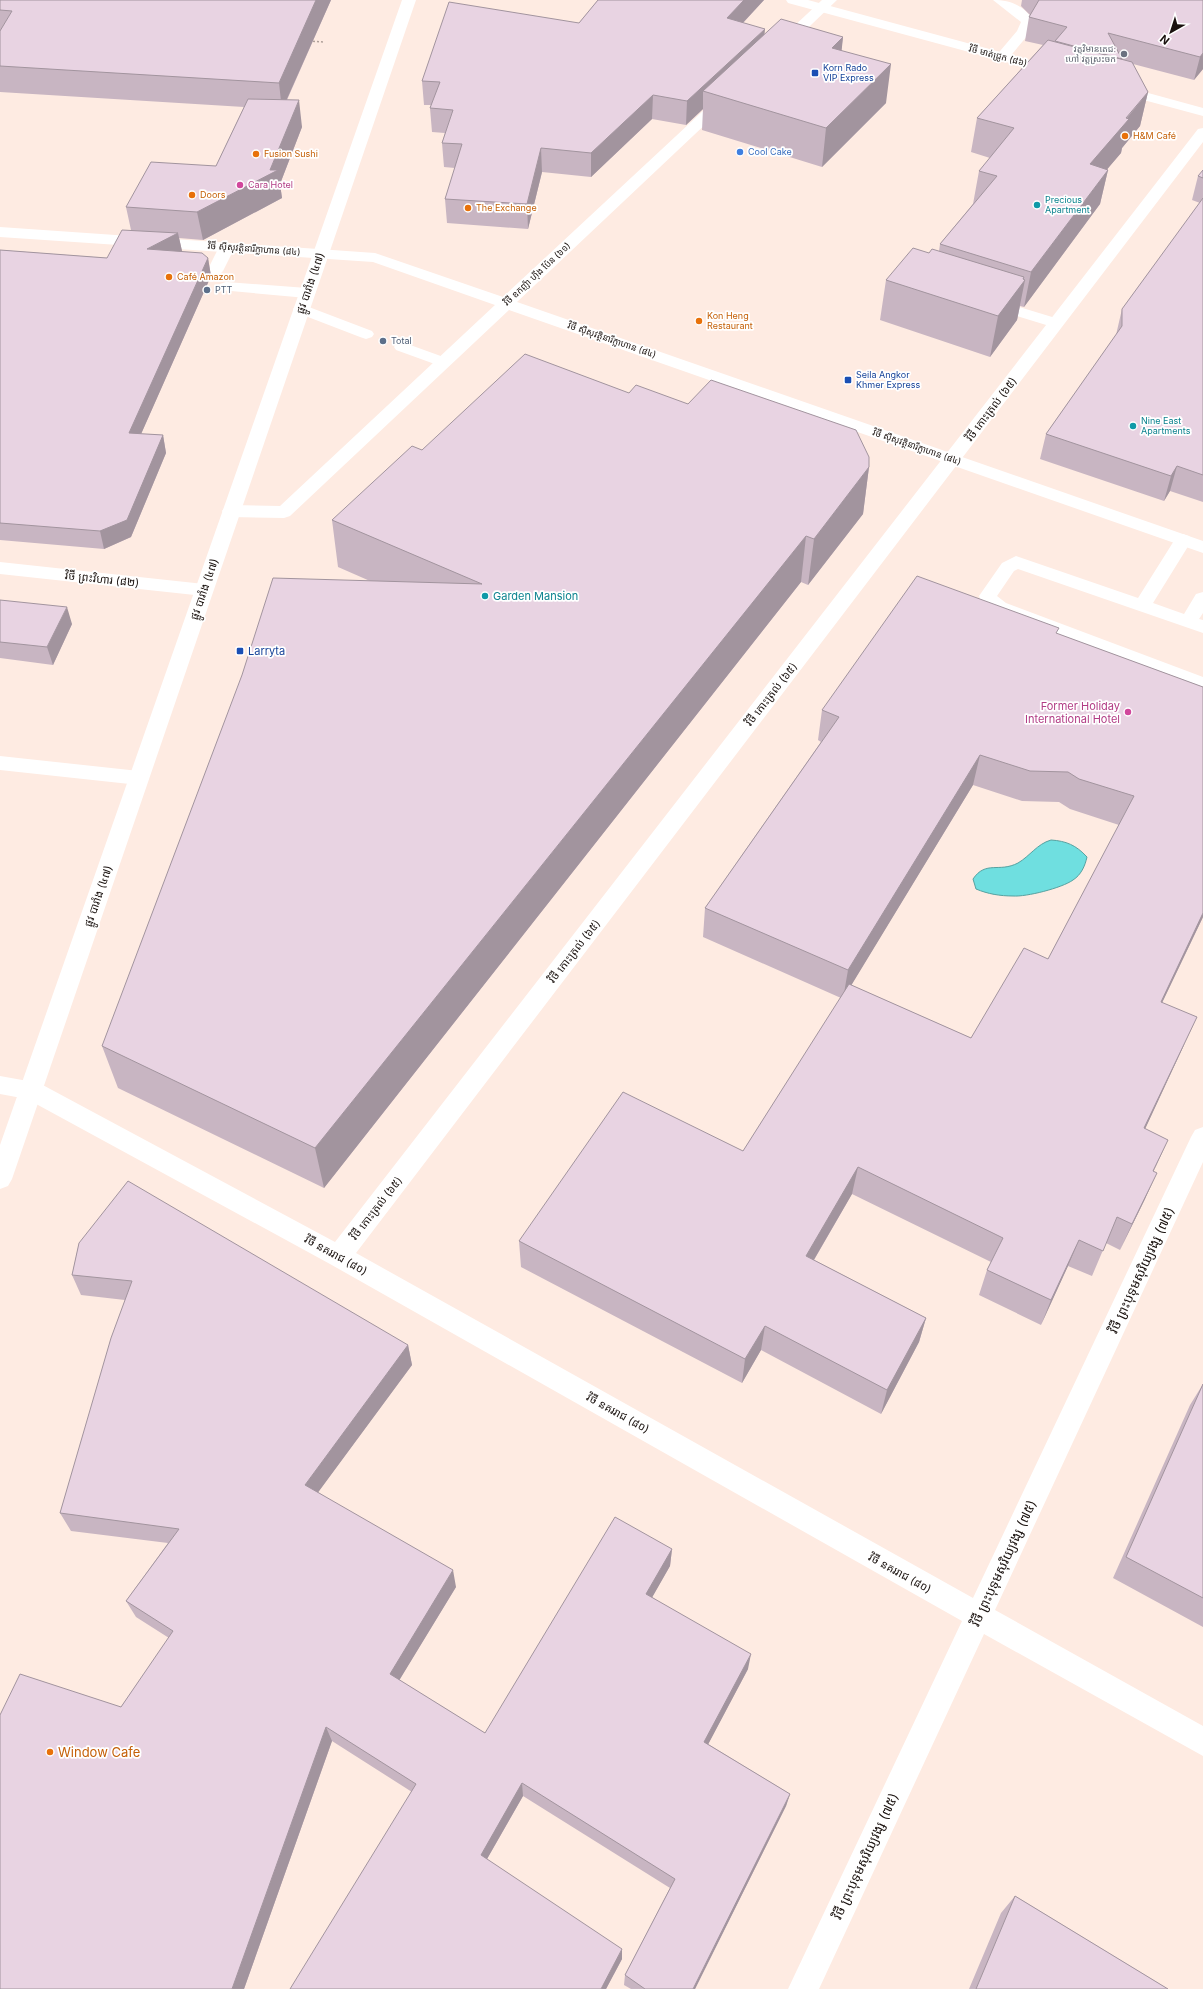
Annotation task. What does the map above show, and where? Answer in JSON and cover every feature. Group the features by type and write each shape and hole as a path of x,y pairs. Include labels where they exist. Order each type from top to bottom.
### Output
{"street":[{"name":"ផ្លូវ បារាំង (៤៧)","path":"0,1179 409,0"},
{"name":"វិថី មាត់ជ្រូក (៨៦)","path":"793,0 826,4 1002,57 1069,75"},
{"path":"1000,0 1024,16 1028,22 1023,32 1002,57"},
{"path":"770,56 826,4"},
{"path":"1106,86 1203,112"},
{"name":"វិថី ឧកញ៉ា ហ៊ីង ប៉ែន (៦១)","path":"231,511 284,512 736,88"},
{"name":"វិថី កោះត្រល់ (៦៥)","path":"339,1256 1203,132"},
{"name":"វិថី ស៊ីសុវត្ថិនារីក្លាហាន (៨៤)","path":"0,232 375,258 1203,547"},
{"path":"215,271 227,247"},
{"path":"226,287 304,301 366,334"},
{"path":"973,298 1056,323"},
{"path":"402,347 443,362"},
{"path":"1142,606 1183,540"},
{"path":"1203,598 1195,625 1016,562 1008,567 988,596 990,602 999,607 1203,684"},
{"name":"វិថី ព្រះវិហារ (៨២)","path":"0,568 204,590"},
{"path":"0,763 138,778"},
{"name":"វិថី នគររាជ (៨០)","path":"0,1085 31,1090 339,1256 978,1617 1203,1742"},
{"name":"វិថី ព្រះបុទុមសុរិយ្យវង្ស (៧៥)","path":"802,1989 1203,1137"}],"path":[{"path":"307,41 323,42"}],"water":[{"path":"1051,840 1070,844 1079,849 1087,857 1082,870 1073,880 1053,889 1019,896 1003,896 976,889 973,879 978,873 988,868 1011,866 1018,863 1042,844"}],"building":[{"path":"0,0 316,0 279,83 0,66 0,31 12,11 0,10"},
{"path":"598,0 744,0 727,18 765,29 687,101 653,95 591,153 541,148 527,204 445,199 462,144 442,143 453,110 430,108 440,82 422,81 449,2 579,23"},
{"path":"1039,0 1203,0 1203,53 1200,57 1108,33 1122,59 1055,41 1067,27 1029,17"},
{"path":"781,19 843,37 832,48 891,64 826,128 703,91"},
{"path":"1048,40 1132,62 1148,92 1126,118 1129,119 1090,164 1108,170 1031,272 940,244 997,176 979,171 1014,128 977,118"},
{"path":"248,99 299,100 270,170 278,170 197,212 126,207 151,162 216,166"},
{"path":"1203,170 1203,178 1198,176"},
{"path":"1203,198 1203,475 1177,466 1171,476 1046,434 1122,326 1122,309"},
{"path":"122,230 178,233 147,249 202,253 208,258 129,433 163,435 127,520 100,531 0,523 0,250 107,258"},
{"path":"913,248 929,253 932,249 1024,277 1023,279 1025,280 998,316 886,280"},
{"path":"525,354 629,393 636,385 688,404 711,380 856,430 869,457 869,467 814,539 806,536 315,1148 102,1046 242,675 273,578 482,584 332,520 412,446 422,450"},
{"path":"917,576 1059,628 1056,633 1203,687 1203,913 1161,1002 1197,1017 1144,1128 1168,1140 1153,1171 1157,1173 1132,1224 1117,1217 1103,1251 1079,1240 1051,1300 987,1270 1003,1238 858,1167 806,1256 926,1318 887,1390 765,1326 745,1359 519,1241 623,1092 743,1151 849,984 971,1038 1024,948 1048,959 1134,796 1079,779 1068,772 1030,771 980,755 848,970 705,908 839,717 822,710"},
{"path":"0,600 67,607 47,647 0,642"},
{"path":"128,1181 408,1345 305,1485 453,1570 390,1674 485,1733 615,1517 672,1549 646,1594 751,1654 704,1742 790,1794 693,1989 645,1989 625,1975 675,1879 522,1783 481,1855 622,1949 601,1989 290,1989 416,1784 326,1727 232,1989 0,1989 0,1715 20,1674 121,1707 173,1631 126,1601 179,1529 60,1513 111,1338 132,1281 72,1275 79,1243"},
{"path":"1203,1384 1203,1598 1126,1557"},
{"path":"1015,1896 1168,1989 976,1989"}],"place":[{"name":"វត្តវិមានតេជៈ ហៅ វត្តស្រះចក","path":"1124,54"},
{"name":"Korn Rado VIP Express","path":"815,73"},
{"name":"H&M Café","path":"1125,136"},
{"name":"Cool Cake","path":"740,152"},
{"name":"Fusion Sushi","path":"256,154"},
{"name":"Cara Hotel","path":"240,185"},
{"name":"Doors","path":"192,195"},
{"name":"Precious Apartment","path":"1037,205"},
{"name":"The Exchange","path":"468,208"},
{"name":"Café Amazon","path":"169,277"},
{"name":"PTT","path":"207,290"},
{"name":"Kon Heng Restaurant","path":"699,321"},
{"name":"Total","path":"383,341"},
{"name":"Seila Angkor Khmer Express","path":"848,380"},
{"name":"Nine East Apartments","path":"1133,426"},
{"name":"Garden Mansion","path":"485,596"},
{"name":"Larryta","path":"240,651"},
{"name":"Former Holiday International Hotel","path":"1128,712"},
{"name":"Window Cafe","path":"50,1752"}]}
